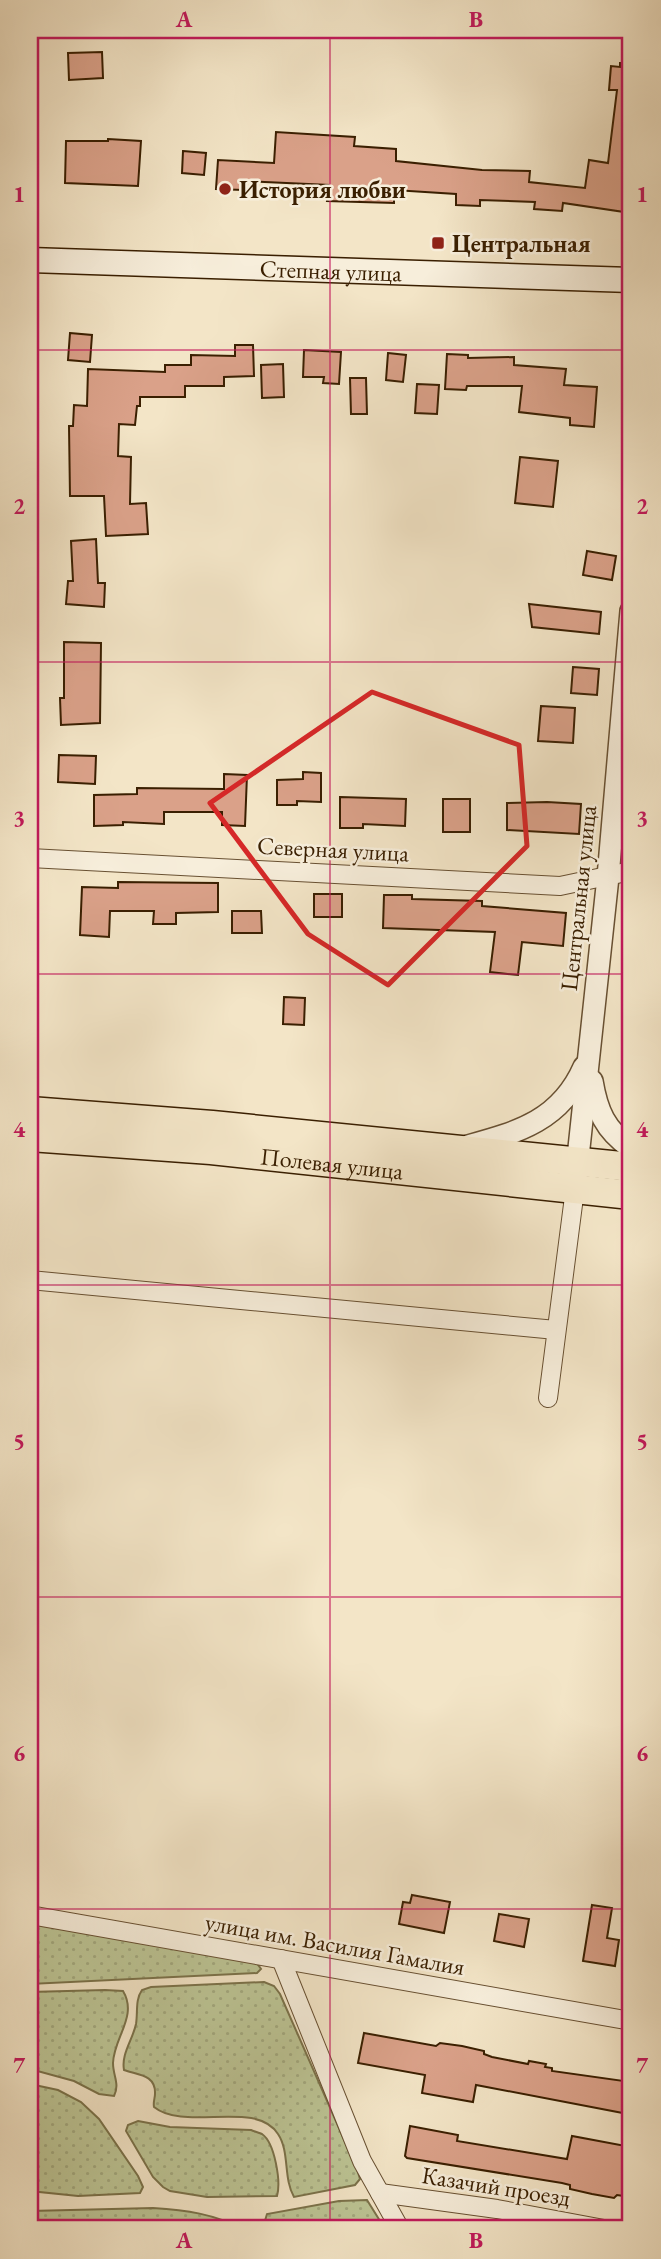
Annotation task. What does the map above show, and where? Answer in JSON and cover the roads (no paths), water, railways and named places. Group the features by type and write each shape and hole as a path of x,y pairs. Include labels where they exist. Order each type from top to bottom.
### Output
{"highway":[{"name":"Полевая улица","path":"30,1111 212,1125 453,1150 576,1175 631,1195"},
{"name":"Полевая улица","path":"30,1137 576,1175 631,1167"}],"main road":[{"name":"Степная улица","path":"30,260 631,280"}],"street":[{"name":"Центральная улица","path":"576,1175 608,877 631,611"},
{"name":"Северная улица","path":"30,858 560,886 631,871"},
{"path":"588,1059 596,1106 614,1136 631,1148"},
{"path":"453,1150 511,1134 534,1123 553,1110 577,1083 588,1059"},
{"path":"548,1398 576,1175"},
{"path":"30,1280 556,1330"},
{"name":"улица им. Василия Гамалия","path":"30,1915 631,2021"},
{"path":"281,1959 362,2161 400,2229"},
{"name":"Казачий проезд","path":"380,2193 496,2209 604,2229"}],"place":[{"name":"История любви","path":"225,189"},
{"name":"Центральная","path":"438,243"}]}
